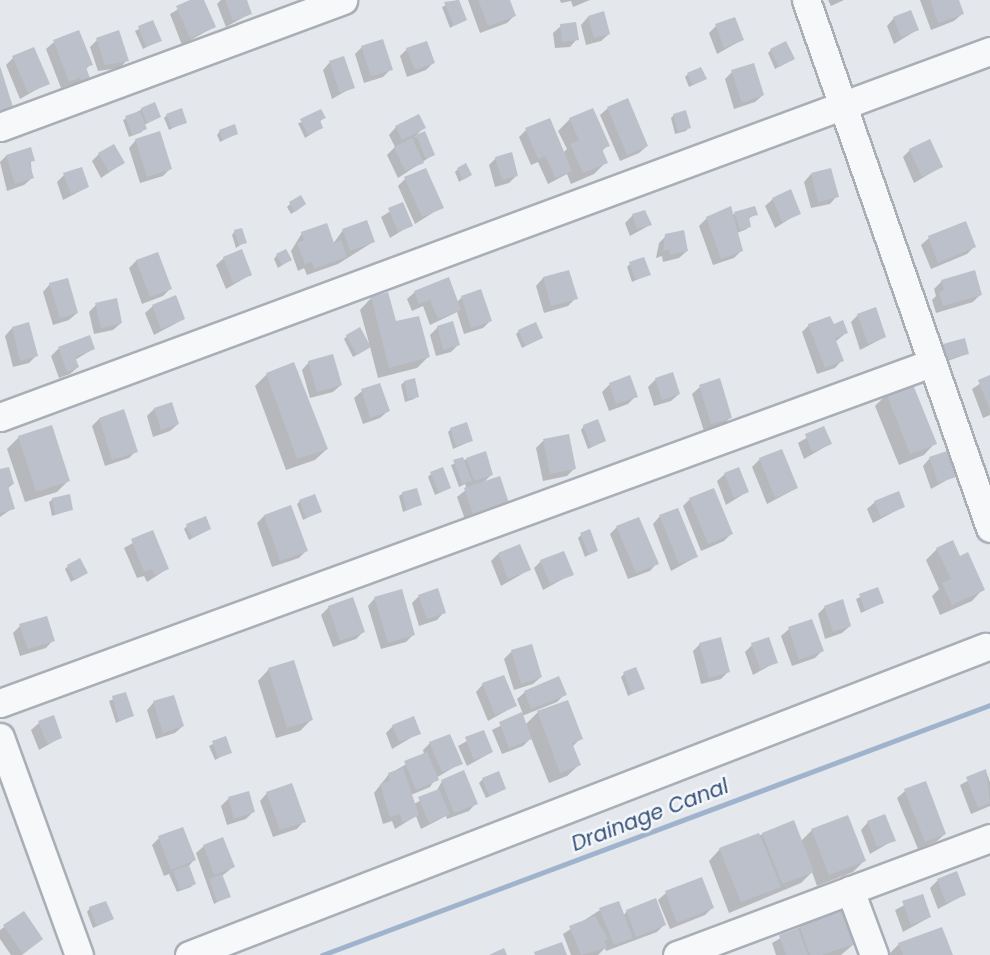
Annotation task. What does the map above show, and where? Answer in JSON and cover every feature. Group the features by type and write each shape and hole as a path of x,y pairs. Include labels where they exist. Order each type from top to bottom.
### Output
{"street":[{"path":"0,126 343,0"},
{"path":"806,0 845,105 931,363 990,528"},
{"path":"0,417 990,51"},
{"path":"0,703 931,363"},
{"path":"189,955 985,647"},
{"path":"0,737 79,955"},
{"path":"677,955 990,838"},
{"path":"850,890 874,955"}],"building":[{"path":"190,0 204,0 216,27 190,38 176,6"},
{"path":"225,0 247,0 252,14 233,21"},
{"path":"459,0 467,20 454,26 444,2"},
{"path":"478,0 510,0 516,16 488,26"},
{"path":"930,0 959,0 964,14 938,23"},
{"path":"911,10 919,30 901,37 893,17"},
{"path":"604,11 610,34 594,38 588,16"},
{"path":"735,17 744,40 724,48 715,24"},
{"path":"153,20 162,41 146,47 138,26"},
{"path":"576,22 579,40 562,42 560,24"},
{"path":"79,30 93,65 86,67 92,84 83,87 80,77 69,82 53,40"},
{"path":"119,30 129,61 105,65 96,38"},
{"path":"383,39 393,70 371,76 361,46"},
{"path":"427,41 435,63 415,70 406,48"},
{"path":"786,41 795,59 779,67 770,49"},
{"path":"34,47 50,84 28,93 12,56"},
{"path":"344,56 355,88 340,93 329,61"},
{"path":"754,63 764,95 742,103 731,70"},
{"path":"0,66 13,107 0,111"},
{"path":"701,67 707,79 693,85 687,73"},
{"path":"628,98 648,146 627,155 607,107"},
{"path":"155,102 161,117 147,123 141,108"},
{"path":"182,108 187,123 172,128 166,114"},
{"path":"593,108 610,146 602,149 608,163 583,173 570,144 579,140 569,118"},
{"path":"321,109 326,118 320,120 323,128 308,135 300,119"},
{"path":"686,110 691,128 678,132 673,114"},
{"path":"140,111 147,129 132,135 125,116"},
{"path":"419,114 426,128 402,140 395,126"},
{"path":"550,118 572,171 555,178 546,156 538,159 525,128"},
{"path":"235,124 238,134 223,140 219,130"},
{"path":"160,131 172,169 147,177 135,139"},
{"path":"425,131 435,155 426,159 416,135"},
{"path":"412,138 424,163 405,171 394,147"},
{"path":"930,139 943,167 922,177 909,149"},
{"path":"114,144 125,163 109,172 98,153"},
{"path":"31,147 35,161 29,162 34,178 15,184 6,155"},
{"path":"512,152 518,176 502,180 495,157"},
{"path":"466,163 472,175 463,180 457,168"},
{"path":"82,167 89,187 71,194 63,173"},
{"path":"426,168 444,208 422,217 404,177"},
{"path":"831,168 839,197 818,202 811,173"},
{"path":"791,189 801,214 782,222 772,198"},
{"path":"301,195 306,204 295,212 289,202"},
{"path":"403,202 413,226 398,232 388,208"},
{"path":"731,206 743,251 721,259 706,217"},
{"path":"755,206 758,215 749,217 751,227 740,230 734,212"},
{"path":"645,210 652,225 637,229 632,214"},
{"path":"367,220 375,242 350,251 342,229"},
{"path":"966,221 976,247 938,263 928,236"},
{"path":"327,223 334,243 341,240 347,257 314,269 312,262 305,264 297,243 304,240 301,232"},
{"path":"242,228 247,243 239,245 234,230"},
{"path":"684,230 688,251 670,255 669,250 663,251 665,234"},
{"path":"242,249 252,275 233,283 223,257"},
{"path":"286,249 292,260 282,265 276,254"},
{"path":"158,252 172,289 150,297 136,260"},
{"path":"644,257 651,275 636,280 629,262"},
{"path":"569,270 578,299 551,306 543,277"},
{"path":"975,270 982,295 943,306 939,292 944,290 941,280"},
{"path":"449,277 461,310 438,319 430,300 419,304 414,291"},
{"path":"68,278 78,313 60,318 49,283"},
{"path":"481,289 492,321 471,328 461,296"},
{"path":"388,292 396,321 419,316 430,357 389,368 371,297"},
{"path":"176,295 185,319 161,329 152,305"},
{"path":"117,298 122,323 101,328 95,303"},
{"path":"876,307 886,337 868,344 857,314"},
{"path":"830,316 834,324 843,320 848,333 835,338 844,361 825,368 808,324"},
{"path":"453,321 460,345 443,350 437,326"},
{"path":"29,322 38,356 20,361 12,327"},
{"path":"536,322 543,338 525,346 518,330"},
{"path":"360,327 371,347 357,355 346,335"},
{"path":"90,335 95,349 75,357 79,367 67,372 58,347"},
{"path":"965,338 969,354 948,359 943,344"},
{"path":"333,354 342,385 317,392 308,361"},
{"path":"294,362 328,449 297,459 266,373"},
{"path":"673,372 680,394 662,400 655,378"},
{"path":"630,375 638,397 616,404 609,383"},
{"path":"990,375 990,410 978,380"},
{"path":"415,378 419,397 408,399 404,381"},
{"path":"720,378 732,418 711,424 699,385"},
{"path":"912,382 937,444 910,454 886,393"},
{"path":"380,383 390,411 370,418 361,389"},
{"path":"172,402 179,424 161,430 154,408"},
{"path":"124,409 138,452 112,460 99,418"},
{"path":"598,419 606,441 591,447 583,425"},
{"path":"467,422 473,441 456,446 450,428"},
{"path":"52,425 70,481 36,492 18,436"},
{"path":"824,426 832,444 812,452 805,434"},
{"path":"569,434 576,469 550,474 543,439"},
{"path":"782,449 798,488 775,498 759,458"},
{"path":"486,451 493,475 474,481 466,458"},
{"path":"947,451 956,477 938,483 929,457"},
{"path":"463,457 472,481 462,484 453,460"},
{"path":"9,467 14,484 8,486 15,509 0,513 0,469"},
{"path":"443,467 451,488 439,493 430,472"},
{"path":"739,467 749,492 734,498 724,473"},
{"path":"500,476 510,506 474,518 464,488"},
{"path":"417,488 422,505 406,510 402,492"},
{"path":"714,488 733,534 708,544 689,498"},
{"path":"899,491 905,507 881,517 874,501"},
{"path":"70,494 73,510 55,514 52,498"},
{"path":"315,494 322,512 306,518 299,500"},
{"path":"291,505 308,551 280,561 264,515"},
{"path":"678,508 698,557 679,564 659,515"},
{"path":"206,516 211,529 192,538 186,524"},
{"path":"639,517 659,564 636,573 616,526"},
{"path":"590,529 598,551 589,555 580,533"},
{"path":"153,530 169,569 154,575 152,569 144,572 131,539"},
{"path":"953,540 960,556 968,552 985,590 952,605 942,583 951,579 936,548"},
{"path":"520,544 531,570 508,579 498,553"},
{"path":"564,551 574,575 550,584 540,560"},
{"path":"80,558 88,573 75,580 67,565"},
{"path":"878,587 884,603 865,610 859,594"},
{"path":"438,588 446,613 427,619 418,595"},
{"path":"402,589 415,635 388,643 374,597"},
{"path":"353,597 365,632 340,641 328,606"},
{"path":"843,599 851,626 833,632 824,606"},
{"path":"47,616 55,641 28,649 19,624"},
{"path":"812,619 824,651 799,660 788,627"},
{"path":"721,637 730,672 709,678 699,643"},
{"path":"769,637 778,663 760,669 751,643"},
{"path":"532,644 542,677 521,684 511,650"},
{"path":"294,660 313,720 287,728 268,668"},
{"path":"636,667 645,689 632,694 623,672"},
{"path":"504,675 517,706 495,715 482,683"},
{"path":"559,676 567,695 531,709 524,691"},
{"path":"126,692 134,716 119,721 112,696"},
{"path":"174,695 184,726 163,733 153,701"},
{"path":"568,700 583,739 572,743 581,765 560,773 537,711"},
{"path":"522,712 532,739 509,748 499,722"},
{"path":"54,715 62,738 47,744 38,721"},
{"path":"414,716 421,734 399,742 392,725"},
{"path":"484,730 493,752 474,760 465,737"},
{"path":"450,734 463,764 442,772 429,742"},
{"path":"226,736 232,753 218,758 212,741"},
{"path":"427,752 439,780 416,790 404,761"},
{"path":"403,768 419,815 403,823 400,814 390,817 380,784 390,781 388,773"},
{"path":"986,769 990,803 978,808 966,777"},
{"path":"464,770 478,804 454,813 441,780"},
{"path":"499,771 506,789 489,796 482,778"},
{"path":"926,781 946,834 925,842 904,789"},
{"path":"292,783 306,822 280,830 266,792"},
{"path":"439,789 450,814 429,823 418,797"},
{"path":"249,791 255,812 234,819 228,797"},
{"path":"885,814 896,841 877,847 867,821"},
{"path":"848,815 866,861 829,875 811,829"},
{"path":"794,820 814,872 782,884 762,833"},
{"path":"183,827 196,860 171,870 158,836"},
{"path":"759,833 781,887 741,902 719,848"},
{"path":"223,837 235,867 214,875 203,845"},
{"path":"189,865 196,884 180,890 173,871"},
{"path":"957,871 966,895 946,903 937,879"},
{"path":"222,874 231,897 217,902 209,879"},
{"path":"702,877 714,908 677,923 665,891"},
{"path":"923,894 931,917 911,925 902,901"},
{"path":"656,898 666,925 636,937 626,910"},
{"path":"106,901 114,919 97,926 89,907"},
{"path":"619,901 633,938 614,945 599,908"},
{"path":"845,910 857,943 822,955 810,955 799,925"},
{"path":"24,911 43,939 23,954 3,925"},
{"path":"595,916 608,939 604,940 607,948 581,955 569,926"},
{"path":"942,927 953,955 903,955 898,943"},
{"path":"798,928 808,955 786,955 779,935"},
{"path":"562,942 567,955 535,955 534,952"},
{"path":"504,948 507,955 489,955"}],"waterway":[{"name":"Drainage Canal","path":"322,955 990,705"}]}
